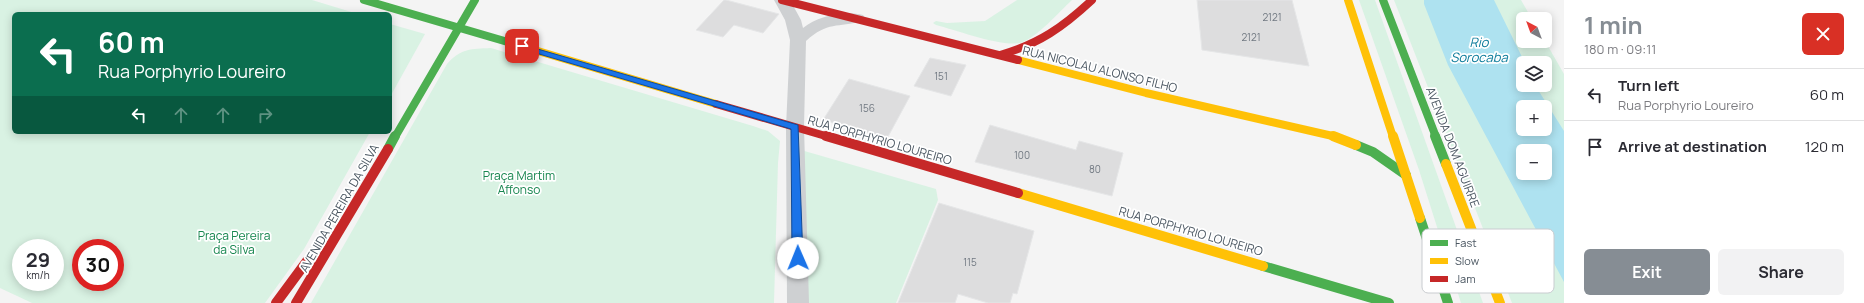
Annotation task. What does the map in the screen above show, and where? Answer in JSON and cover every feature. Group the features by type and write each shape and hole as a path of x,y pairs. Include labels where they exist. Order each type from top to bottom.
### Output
{"main road":[{"name":"RUA PORPHYRIO LOUREIRO","path":"364,0 1389,303"},
{"name":"AVENIDA PEREIRA DA SILVA","path":"296,303 326,256 475,0"},
{"name":"RUA NICOLAU ALONSO FILHO","path":"782,0 857,18 995,56 1340,138 1373,152 1406,175"},
{"path":"995,56 1026,50 1037,45 1062,28 1092,0"},
{"path":"1348,0 1424,229"},
{"name":"AVENIDA DOM AGUIRRE","path":"1383,0 1471,229"},
{"path":"439,34 451,12"},
{"name":"AVENIDA PEREIRA DA SILVA","path":"276,303 311,255"},
{"path":"1445,293 1448,303"},
{"name":"AVENIDA DOM AGUIRRE","path":"1496,293 1500,303"}],"street":[{"path":"782,0 793,20 798,40 795,127 798,303"},
{"path":"798,40 810,18 820,9"},
{"path":"798,40 818,24 830,20 857,18"}],"green space":[{"name":"Praça Pereira da Silva","path":"0,0 312,0 351,12 12,12 12,134 369,134 304,249 265,303 32,303 0,288"},
{"path":"1017,0 1072,0 1033,36 1020,43 1002,43 933,23 936,21 947,23 985,21"},
{"path":"1359,0 1375,0 1457,229 1438,229 1419,170"},
{"path":"1394,0 1521,0 1528,12 1516,12 1516,48 1549,48 1564,74 1564,303 1512,303 1508,293 1554,293 1554,229 1483,229"},
{"path":"392,25 425,34 392,93"},
{"name":"Praça Martim Affonso","path":"491,48 753,126 768,131 780,141 774,303 311,303 447,64 457,55 467,50"},
{"path":"801,150 936,189 938,200 896,303 805,303"},
{"path":"1458,293 1479,293 1483,303 1461,303"}],"water":[{"name":"Rio Sorocaba","path":"1424,0 1494,0 1516,45 1516,48 1518,48 1522,56 1516,56 1516,92 1539,92 1544,100 1516,100 1516,136 1552,136 1552,112 1564,131 1564,282 1554,263 1554,229 1536,229 1448,65 1424,4"}],"building":[{"path":"724,0 779,14 763,33 734,25 723,37 696,30"},
{"path":"1197,0 1292,0 1309,66 1202,50"},
{"path":"930,58 966,65 951,96 914,86"},
{"path":"849,79 910,96 884,144 875,135 823,120"},
{"path":"990,125 1076,150 1079,141 1123,153 1112,196 975,162"},
{"path":"939,203 1034,231 1017,294 1013,293 1010,303 988,303 958,294 955,303 898,303"}],"traffic: fast":[{"path":"364,0 511,43"},
{"path":"388,149 475,0"},
{"path":"1383,0 1446,164"},
{"path":"1356,145 1373,152 1406,175"},
{"path":"1420,218 1424,229"},
{"path":"1263,266 1389,303"},
{"path":"1445,293 1448,303"}],"traffic: slow":[{"path":"1348,0 1420,218"},
{"path":"511,43 716,104"},
{"path":"1018,60 1146,93 1340,138 1356,145"},
{"path":"1446,164 1471,229"},
{"path":"1018,193 1263,266"},
{"path":"1496,293 1500,303"}],"traffic: jam":[{"path":"782,0 1018,60"},
{"path":"1000,55 1040,41 1061,28 1092,0"},
{"path":"716,104 1018,193"},
{"path":"296,303 388,149"},
{"path":"276,303 307,261"}],"route":[{"path":"522,46 795,127 798,258"}]}
